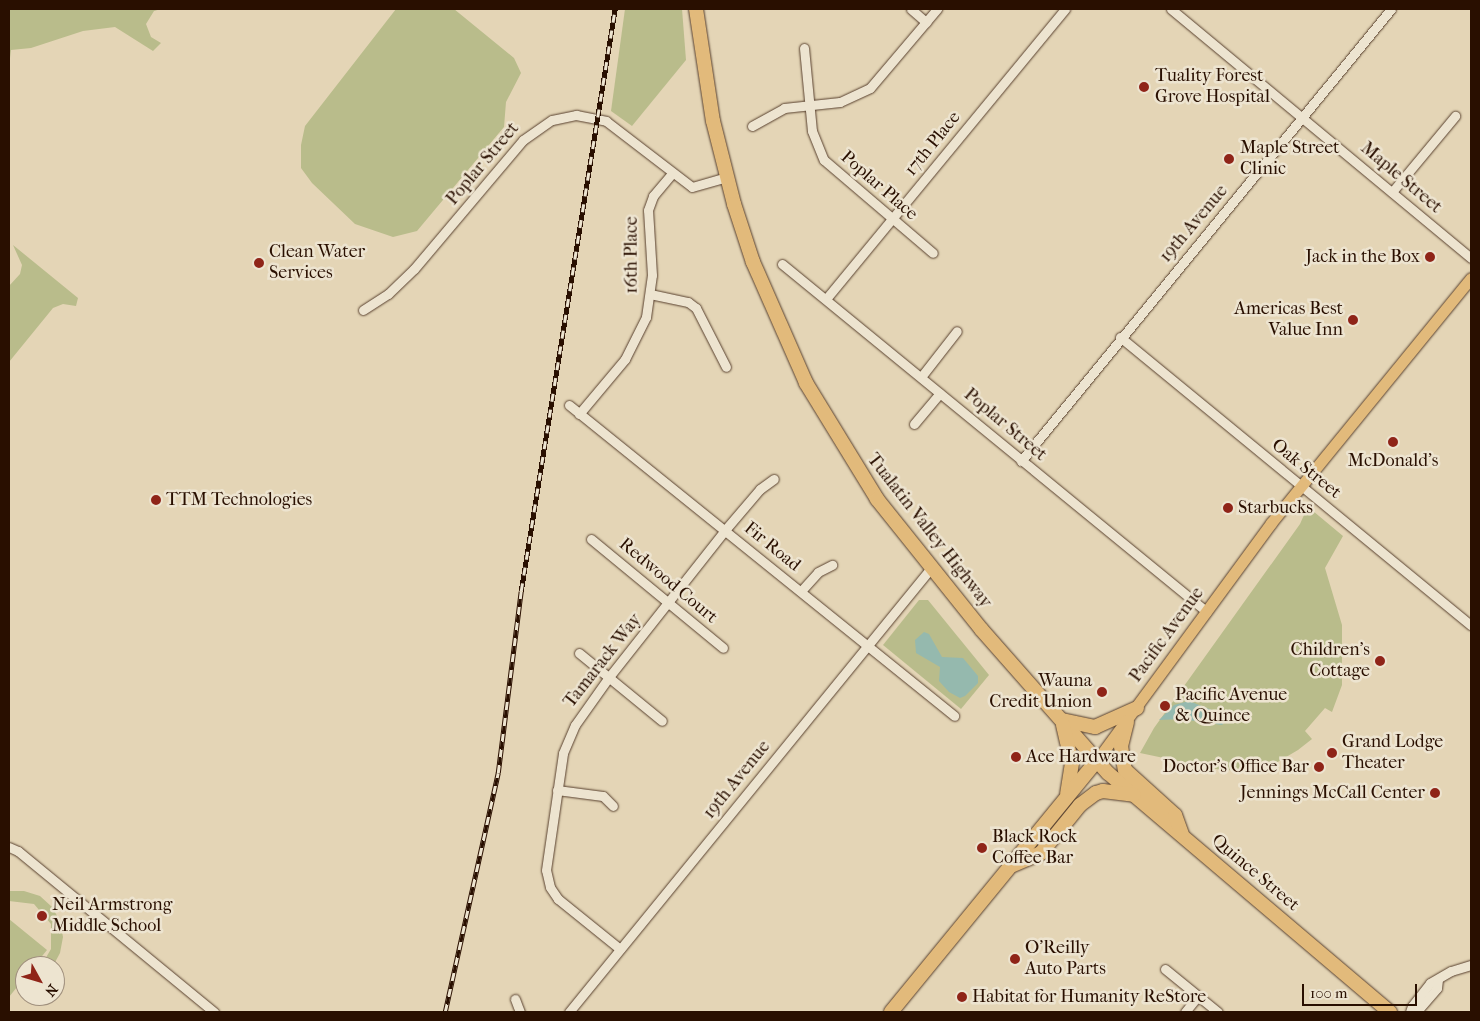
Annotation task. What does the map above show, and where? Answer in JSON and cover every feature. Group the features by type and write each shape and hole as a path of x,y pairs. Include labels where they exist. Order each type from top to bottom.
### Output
{"highway":[{"name":"Tualatin Valley Highway","path":"696,9 703,67 726,177 758,276 806,383 860,475 931,568 1097,760"},
{"path":"1066,797 1072,763 1061,720 1095,727 1137,708"},
{"path":"1126,722 1122,738 1122,764 1130,776 1175,815 1183,836"},
{"name":"Quince Street","path":"1097,760 1135,795 1390,1012"},
{"name":"Pacific Avenue","path":"891,1012 1097,760"},
{"path":"1010,866 1041,853 1080,805 1096,793 1103,791 1135,795"}],"main road":[{"name":"Pacific Avenue","path":"1097,760 1300,486 1471,278"}],"street":[{"path":"911,9 926,22"},
{"path":"752,126 777,110 840,102 870,88 937,9"},
{"name":"17th Place","path":"826,299 1065,9"},
{"name":"19th Avenue","path":"1021,461 1120,337 1391,9"},
{"name":"Maple Street","path":"1174,10 1471,258"},
{"name":"Poplar Place","path":"804,48 812,131 824,160 933,253"},
{"name":"Poplar Street","path":"363,310 388,294 414,269 523,140 552,120 576,115 606,121 692,187 726,177"},
{"path":"1392,192 1454,116"},
{"name":"16th Place","path":"579,414 625,359 638,338 650,294 648,210 653,196 672,172"},
{"name":"Poplar Street","path":"782,264 1207,612"},
{"path":"650,294 688,302 696,308 726,367"},
{"path":"921,378 957,331"},
{"name":"Oak Street","path":"1120,337 1471,625"},
{"path":"914,424 940,392"},
{"name":"Fir Road","path":"569,405 954,716"},
{"name":"Tamarack Way","path":"620,949 558,899 550,887 546,870 564,753 575,725 609,677 669,604 725,530 760,490 774,479"},
{"name":"Redwood Court","path":"591,539 724,648"},
{"path":"801,591 818,572 832,565"},
{"name":"19th Avenue","path":"568,1012 931,568"},
{"path":"579,653 662,721"},
{"path":"557,790 603,796 613,806"},
{"path":"9,847 18,851 214,1012"},
{"path":"1411,1012 1412,1006 1430,983 1452,970 1471,964"},
{"path":"1165,969 1218,1012"},
{"path":"1185,1012 1198,996"},
{"path":"515,999 520,1012"}],"green space":[{"path":"9,9 161,9 154,11 146,24 151,37 161,43 153,51 115,27 83,31 31,48 11,50 9,66"},
{"path":"396,9 454,9 514,58 521,73 506,102 504,127 417,231 393,237 355,224 312,183 301,168 301,145 305,126"},
{"path":"625,9 682,9 686,60 632,126 611,111"},
{"path":"13,245 78,298 76,306 63,304 53,308 9,362 9,286 20,274 22,265"},
{"path":"1313,511 1343,536 1325,568 1342,625 1342,685 1332,712 1325,708 1305,731 1312,739 1298,750 1276,763 1253,771 1221,770 1140,753 1154,728 1300,524 1304,515"},
{"path":"919,600 928,600 989,675 961,709 883,645"},
{"path":"9,891 24,891 40,896 52,907 60,921 63,937 58,956 47,956 51,949 51,924 34,904 9,901"},
{"path":"9,919 47,950 42,956 15,956 15,990 9,997"}],"water":[{"path":"924,632 929,634 942,657 963,658 978,676 978,683 965,696 960,698 949,692 939,681 940,667 916,653 915,640"},
{"path":"1189,701 1227,716 1226,721 1222,725 1182,719 1159,720 1174,705"}],"railway":[{"path":"445,1012 498,773 521,591 615,9"}],"place":[{"name":"Tuality Forest Grove Hospital","path":"1144,87"},
{"name":"Maple Street Clinic","path":"1229,159"},
{"name":"Jack in the Box","path":"1430,257"},
{"name":"Clean Water Services","path":"259,263"},
{"name":"Americas Best Value Inn","path":"1353,320"},
{"name":"McDonald's","path":"1393,442"},
{"name":"TTM Technologies","path":"156,500"},
{"name":"Starbucks","path":"1228,508"},
{"name":"Children's Cottage","path":"1380,661"},
{"name":"Wauna Credit Union","path":"1102,692"},
{"name":"Pacific Avenue & Quince","path":"1165,706"},
{"name":"Grand Lodge Theater","path":"1332,753"},
{"name":"Ace Hardware","path":"1016,757"},
{"name":"Doctor's Office Bar","path":"1319,767"},
{"name":"Jennings McCall Center","path":"1435,793"},
{"name":"Black Rock Coffee Bar","path":"982,848"},
{"name":"Neil Armstrong Middle School","path":"42,916"},
{"name":"O'Reilly Auto Parts","path":"1015,959"},
{"name":"Habitat for Humanity ReStore","path":"962,997"}]}
